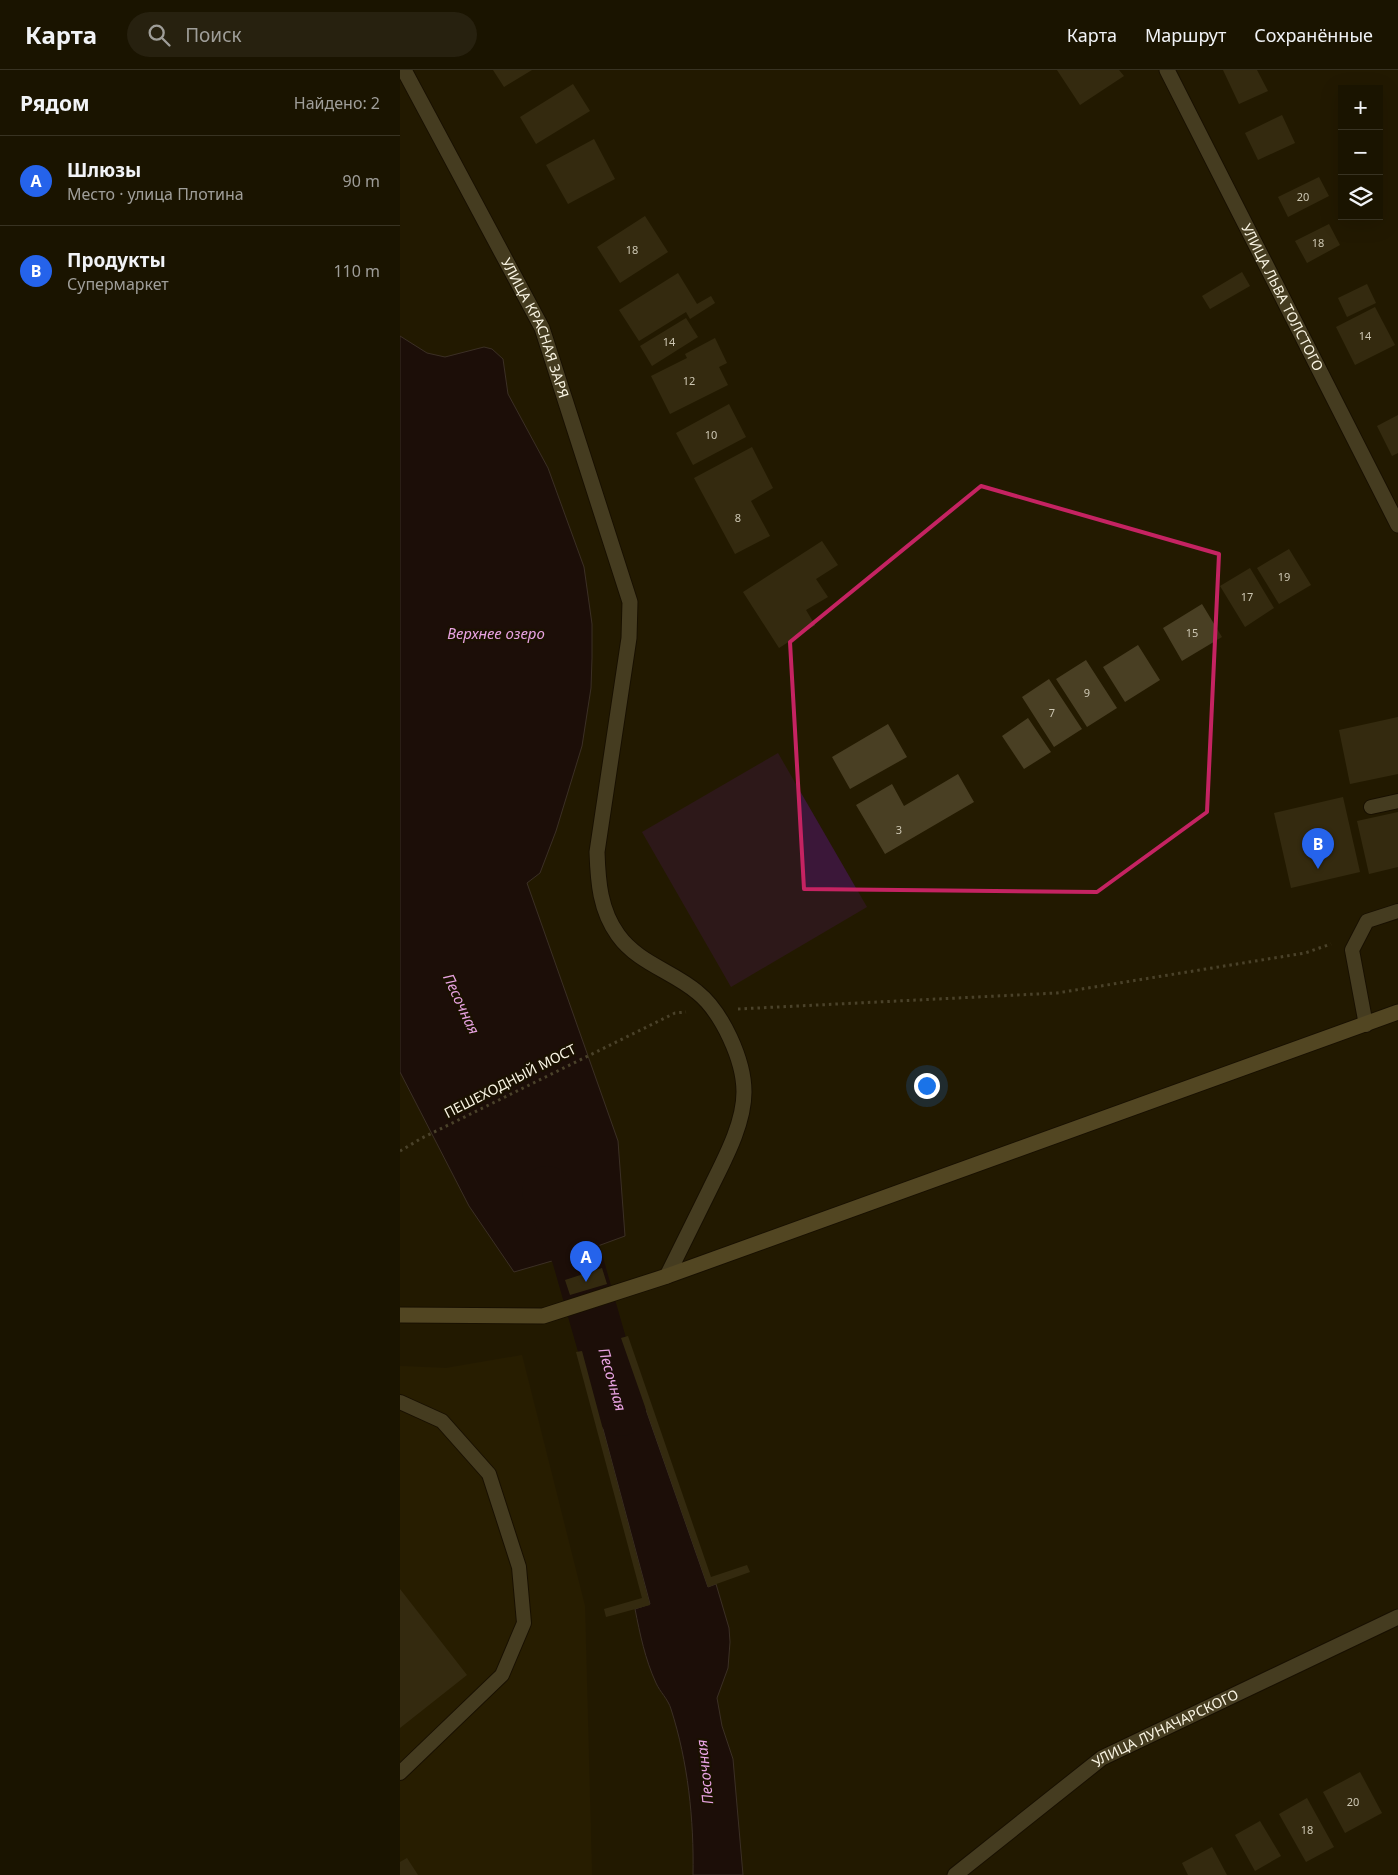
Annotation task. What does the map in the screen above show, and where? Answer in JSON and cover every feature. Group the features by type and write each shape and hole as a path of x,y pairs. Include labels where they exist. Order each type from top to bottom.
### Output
{"main road":[{"path":"400,1316 543,1316 668,1276 1398,1012"}],"street":[{"name":"УЛИЦА КРАСНАЯ ЗАРЯ","path":"404,70 542,328 630,602 629,638 597,852 598,884 605,912 618,935 634,953 698,992 728,1030 737,1055 744,1092 735,1138 668,1276"},
{"name":"УЛИЦА ЛЬВА ТОЛСТОГО","path":"1167,70 1398,525"},
{"name":"УЛИЦА ЛУНАЧАРСКОГО","path":"955,1875 1102,1758 1398,1617"}],"lane":[{"path":"1371,807 1398,801"},
{"path":"1366,1025 1352,950 1367,922 1398,911"},
{"path":"400,1402 442,1421 489,1474 519,1567 524,1623 502,1675 400,1773"}],"path":[{"name":"ПЕШЕХОДНЫЙ МОСТ","path":"400,1151 422,1138 607,1045 676,1013 1057,993 1305,953 1360,935"}],"highlighted area":[{"path":"981,486 1219,554 1207,812 1097,892 804,889 790,642"}],"shaded area":[{"path":"778,753 867,907 731,987 642,832"},
{"path":"522,1355 585,1606 592,1875 400,1875 400,1366 446,1368"}],"water":[{"name":"Верхнее озеро","path":"400,336 427,353 445,357 484,347 492,349 503,359 508,394 548,468 584,567 592,624 591,688 582,746 556,831 540,873 527,883 618,1141 625,1236 576,1254 514,1272 469,1206 400,1072"},
{"path":"621,1338 708,1587 716,1584 729,1628 728,1668 717,1698 722,1726 733,1759 743,1875 693,1875 691,1812 682,1749 670,1705 656,1683 643,1646 635,1609 650,1604 582,1351"}],"building":[{"path":"493,70 532,70 504,87"},
{"path":"1057,70 1119,70 1124,76 1080,105"},
{"path":"1223,70 1257,70 1268,91 1239,104"},
{"path":"573,84 590,111 536,144 520,117"},
{"path":"1282,115 1295,143 1258,160 1245,133"},
{"path":"594,139 615,179 568,204 546,165"},
{"path":"1319,177 1329,196 1288,217 1278,197"},
{"path":"645,216 668,252 620,283 597,247"},
{"path":"1329,224 1340,245 1307,263 1295,241"},
{"path":"1242,272 1250,286 1210,309 1202,296"},
{"path":"678,273 697,304 711,296 715,303 690,319 686,312 639,341 619,310"},
{"path":"1367,284 1376,303 1347,317 1338,298"},
{"path":"1375,307 1395,345 1355,365 1336,327"},
{"path":"686,318 698,337 652,366 640,346"},
{"path":"715,338 727,363 719,367 728,385 670,414 651,376 687,358 685,354"},
{"path":"729,404 746,437 693,465 676,433"},
{"path":"1398,415 1398,453 1392,456 1377,426"},
{"path":"752,447 773,488 751,501 770,536 735,554 694,478"},
{"path":"822,541 838,565 816,579 828,597 806,610 815,625 779,648 743,592"},
{"path":"1289,549 1311,585 1279,604 1257,568"},
{"path":"1250,568 1274,608 1245,627 1220,586"},
{"path":"1202,604 1222,637 1182,661 1163,628"},
{"path":"1138,645 1160,680 1125,702 1103,667"},
{"path":"1086,660 1117,708 1087,727 1056,679"},
{"path":"1049,679 1082,729 1054,747 1022,697"},
{"path":"1398,717 1398,774 1350,784 1339,730"},
{"path":"1028,718 1051,752 1024,769 1002,736"},
{"path":"888,724 907,757 850,789 832,757"},
{"path":"958,774 974,802 885,854 856,805 892,784 904,806"},
{"path":"1343,797 1360,872 1291,888 1274,813"},
{"path":"1398,812 1398,867 1369,874 1357,821"},
{"path":"602,1268 607,1284 570,1295 565,1280"},
{"path":"628,1336 711,1577 747,1565 750,1572 708,1587 621,1338"},
{"path":"582,1351 650,1605 606,1617 604,1609 642,1598 576,1352"},
{"path":"400,1589 467,1675 400,1728"},
{"path":"1360,1772 1382,1813 1345,1833 1323,1792"},
{"path":"1307,1798 1334,1847 1306,1862 1279,1814"},
{"path":"1260,1821 1281,1856 1255,1871 1235,1835"},
{"path":"1212,1847 1227,1875 1188,1875 1182,1863"},
{"path":"407,1858 418,1875 400,1875 400,1862"}],"waterway":[{"name":"Песочная","path":"547,1191 576,1254 621,1411"}],"place":[{"name":"Продукты","path":"1318,869"},
{"name":"Шлюзы","path":"586,1282"}]}
